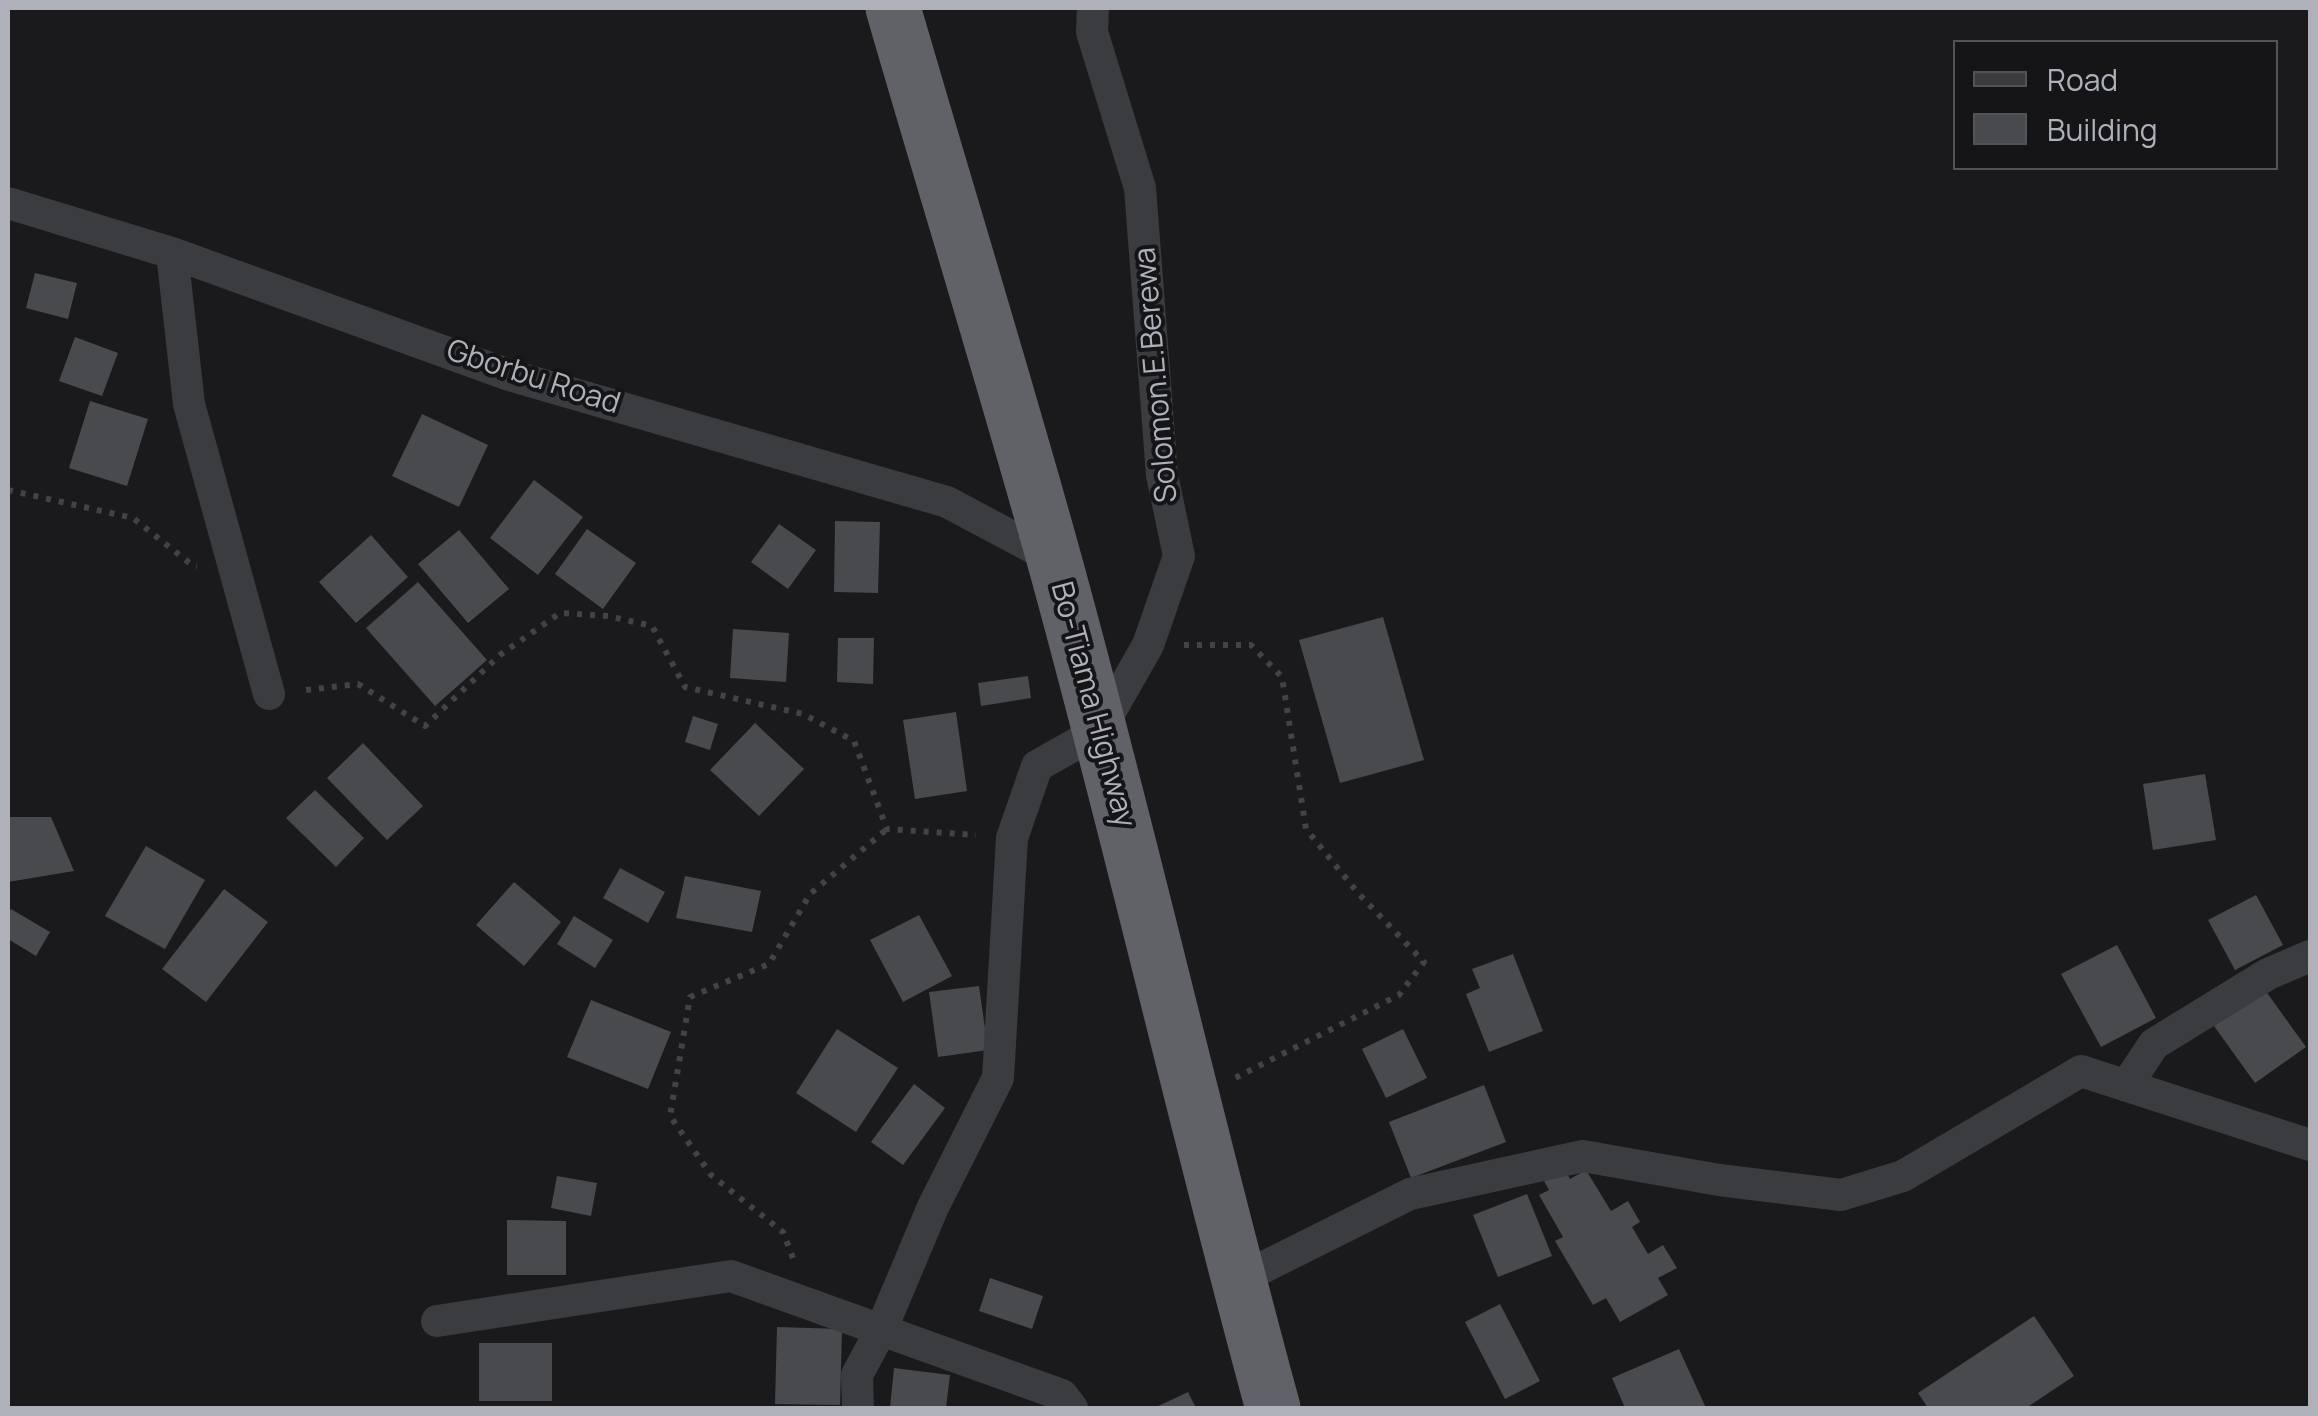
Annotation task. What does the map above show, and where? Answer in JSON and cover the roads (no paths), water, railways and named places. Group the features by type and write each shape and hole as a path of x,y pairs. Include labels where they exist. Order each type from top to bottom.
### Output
{"highway":[{"name":"Bo-Tiama Highway","path":"893,8 1054,559 1273,1408"}],"street":[{"name":"Solomon.E.Berewa","path":"1093,8 1092,32 1140,188 1162,475 1178,556 1148,645 1100,731"},
{"name":"Gborbu Road","path":"8,202 172,253 510,375 948,502 1054,559"},
{"path":"172,253 190,404 268,694"},
{"path":"858,1408 857,1376 882,1328 933,1207 998,1078 1012,838 1037,766 1100,731"},
{"path":"2126,1086 2154,1044 2268,974 2310,956"},
{"path":"1238,1280 1410,1194 1583,1156 1719,1180 1841,1195 1904,1176 2082,1071 2310,1145"},
{"path":"437,1321 731,1276 1062,1394 1072,1408"}]}
